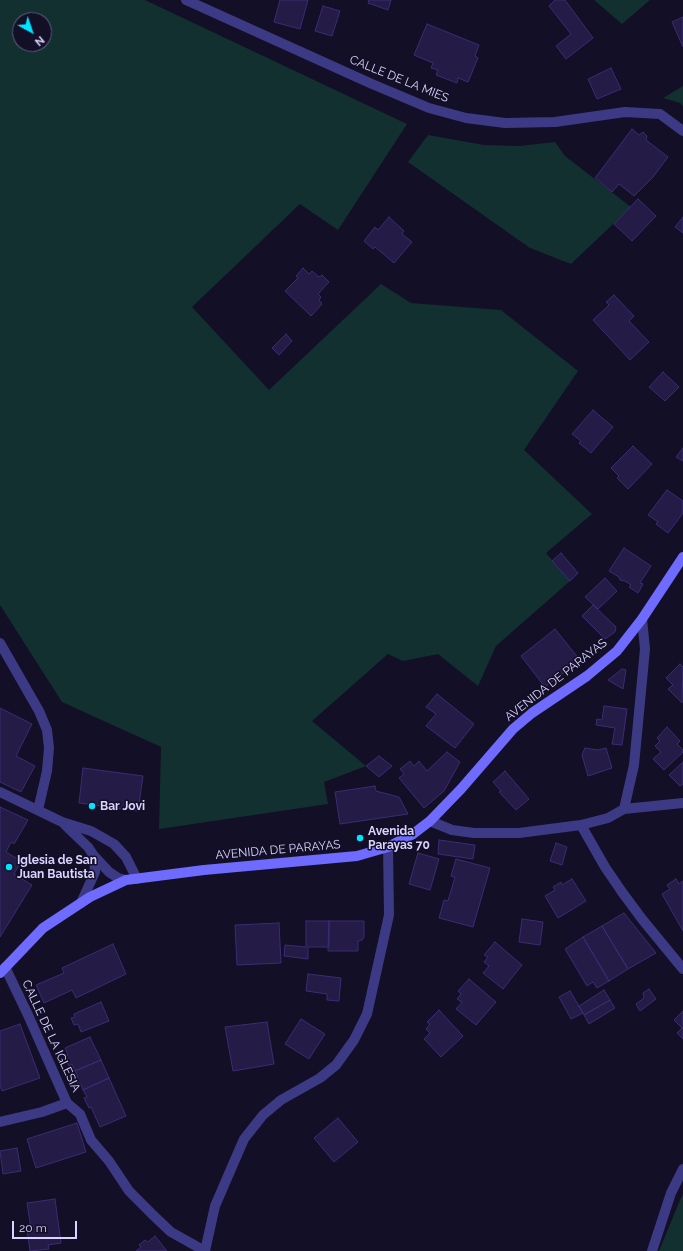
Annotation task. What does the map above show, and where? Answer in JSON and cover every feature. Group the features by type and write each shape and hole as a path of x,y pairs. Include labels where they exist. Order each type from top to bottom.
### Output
{"street":[{"name":"CALLE DE LA MIES","path":"186,0 372,84 436,110 466,118 505,123 555,122 625,112 660,114 683,131"},
{"name":"AVENIDA DE PARAYAS","path":"3,970 43,928 90,897 132,880 204,870 357,856 388,847 413,834 430,821 461,789 513,729 532,713 587,676 617,651 642,619 683,558"},
{"path":"624,809 634,765 645,649 642,619"},
{"path":"0,643 39,711 47,730 49,748 47,771 38,810"},
{"path":"0,792 62,822 91,831 114,844 126,857 132,880 118,878 109,872 88,847 62,822"},
{"path":"430,821 452,830 474,833 519,833 581,825 608,818 624,809 683,803"},
{"path":"581,825 605,867 622,892 683,969"},
{"path":"205,1251 215,1206 244,1139 263,1115 281,1100 320,1078 336,1065 354,1040 367,1014 389,915 388,847"},
{"path":"81,903 95,872 94,856"},
{"name":"CALLE DE LA IGLESIA","path":"3,970 28,1015 67,1103 80,1114 91,1140 109,1161 129,1191 171,1232 205,1251"},
{"path":"0,1122 42,1112 67,1103"},
{"path":"652,1251 672,1193 683,1170"}],"green space":[{"path":"0,0 145,0 407,124 338,230 300,204 192,307 269,390 381,284 411,303 501,310 578,371 524,450 592,514 546,553 570,581 496,646 478,686 438,654 403,661 388,654 312,721 366,766 324,782 328,804 159,829 161,747 62,702 0,605"},
{"path":"594,0 650,0 622,24"},
{"path":"683,86 683,106 680,103 663,98"},
{"path":"428,135 484,145 519,146 555,142 565,156 631,207 571,264 530,248 408,162"},
{"path":"683,1194 683,1251 659,1251 680,1200"}],"building":[{"path":"280,0 308,0 300,29 274,22"},
{"path":"369,0 391,0 388,10 368,3"},
{"path":"555,0 565,0 593,38 566,59 556,46 571,34 549,6"},
{"path":"323,6 340,11 332,36 315,31"},
{"path":"683,17 683,47 672,22"},
{"path":"427,24 479,45 475,56 478,58 468,82 458,78 457,83 436,75 438,70 431,68 433,63 414,55"},
{"path":"611,68 621,89 597,99 588,79"},
{"path":"632,129 639,135 643,132 647,136 646,140 668,157 653,177 634,196 619,184 612,192 595,178"},
{"path":"638,199 656,216 632,241 614,224"},
{"path":"389,217 404,231 402,234 412,242 394,263 375,247 373,249 364,241 375,227 378,230"},
{"path":"683,217 683,233 675,227"},
{"path":"303,268 309,274 312,271 319,277 322,275 329,282 318,294 321,297 319,300 322,304 311,316 285,291 298,278 296,276"},
{"path":"614,295 634,316 629,321 649,342 630,360 593,320 609,305 606,302"},
{"path":"286,334 292,341 279,355 272,348"},
{"path":"663,372 679,387 665,401 649,387"},
{"path":"593,410 613,427 591,453 579,443 581,441 572,434"},
{"path":"633,446 652,464 628,489 617,478 619,476 611,468"},
{"path":"683,448 683,461 676,457"},
{"path":"667,490 683,501 683,513 668,533 656,524 658,522 648,515"},
{"path":"624,548 651,566 640,583 643,584 638,593 629,587 631,585 620,580 619,577 609,571"},
{"path":"561,553 578,573 570,581 552,561"},
{"path":"605,578 617,591 598,609 585,597"},
{"path":"593,605 616,627 615,632 605,639 582,616"},
{"path":"555,629 580,660 545,687 521,656"},
{"path":"680,664 683,667 682,703 668,689 673,685 666,678"},
{"path":"622,669 626,670 623,689 608,680"},
{"path":"437,694 474,724 455,748 426,726 436,714 426,707"},
{"path":"604,706 627,709 622,745 612,744 615,728 596,725 597,719 602,720"},
{"path":"0,708 32,724 16,756 35,766 21,792 0,782"},
{"path":"667,727 680,741 677,744 683,752 664,770 653,759 661,752 655,746 660,741 657,738"},
{"path":"585,748 598,750 606,748 612,768 588,776 582,755"},
{"path":"447,752 460,762 444,791 424,808 399,778 404,774 400,769 410,761 414,766 419,761 427,771"},
{"path":"379,756 392,766 379,777 366,766"},
{"path":"683,762 683,784 680,786 669,775"},
{"path":"83,768 143,776 138,811 79,803"},
{"path":"505,771 529,799 516,810 499,792 501,791 493,782"},
{"path":"375,786 376,791 399,797 408,814 340,824 335,792"},
{"name":"Iglesia de San Juan Bautista","path":"0,807 28,820 14,844 11,842 6,852 21,861 14,874 32,885 0,937"},
{"path":"439,840 475,845 473,859 438,854"},
{"path":"556,843 567,847 562,865 550,861"},
{"path":"418,853 439,859 430,890 409,884"},
{"path":"456,859 490,868 473,927 439,918 444,900 448,901 455,877 451,876"},
{"path":"572,879 586,901 558,918 545,896 555,890 553,887 561,882 562,885"},
{"path":"676,879 679,884 683,881 683,931 662,894 670,889 667,885"},
{"path":"624,913 656,953 628,969 602,926"},
{"path":"522,919 543,922 540,945 519,942"},
{"path":"306,921 329,921 329,947 308,947 308,959 284,956 285,945 306,947"},
{"path":"329,921 364,921 364,937 362,940 358,941 358,951 328,951"},
{"path":"279,923 281,963 237,965 235,925"},
{"path":"602,926 628,969 609,981 583,937"},
{"path":"583,937 609,981 597,988 593,982 587,986 565,949"},
{"path":"495,942 522,965 503,989 483,973 489,966 484,962 488,957 484,955"},
{"path":"113,944 126,974 76,998 72,990 44,1003 36,985 64,973 62,968"},
{"path":"308,974 341,978 339,1001 327,1000 327,994 306,991"},
{"path":"469,979 496,1002 476,1025 456,1009 462,1002 457,999 461,994 458,991"},
{"path":"649,989 656,999 640,1011 636,1004 644,998 643,993"},
{"path":"604,990 610,1000 584,1015 579,1006"},
{"path":"570,991 583,1013 571,1019 559,997"},
{"path":"610,1000 615,1008 589,1024 584,1015"},
{"path":"101,1002 109,1021 81,1032 78,1024 74,1025 71,1018 75,1017 74,1014"},
{"path":"439,1010 463,1036 441,1057 424,1039 430,1033 426,1029 430,1024 427,1022"},
{"path":"683,1011 683,1039 677,1033 682,1028 674,1020"},
{"path":"301,1019 325,1034 309,1059 285,1044"},
{"path":"267,1022 274,1064 233,1071 225,1027"},
{"path":"20,1024 40,1078 2,1091 0,1086 0,1031"},
{"path":"90,1037 101,1060 75,1071 72,1064 69,1066 65,1057 68,1055 65,1048"},
{"path":"101,1060 109,1078 83,1090 81,1084 78,1085 75,1078 78,1077 75,1071"},
{"path":"109,1078 126,1116 100,1127 91,1107 89,1108 84,1098 87,1097 83,1090"},
{"path":"338,1118 358,1142 334,1162 314,1138"},
{"path":"77,1123 86,1152 36,1168 27,1139"},
{"path":"17,1148 21,1171 3,1174 0,1151"},
{"path":"55,1199 61,1243 48,1245 49,1249 30,1251 27,1230 31,1229 27,1203"},
{"path":"155,1236 167,1251 136,1251 141,1247 139,1245 145,1240 148,1242"}],"place":[{"name":"Bar Jovi","path":"92,806"},
{"name":"Avenida Parayas 70","path":"360,838"},
{"name":"Iglesia de San Juan Bautista","path":"9,867"}]}
